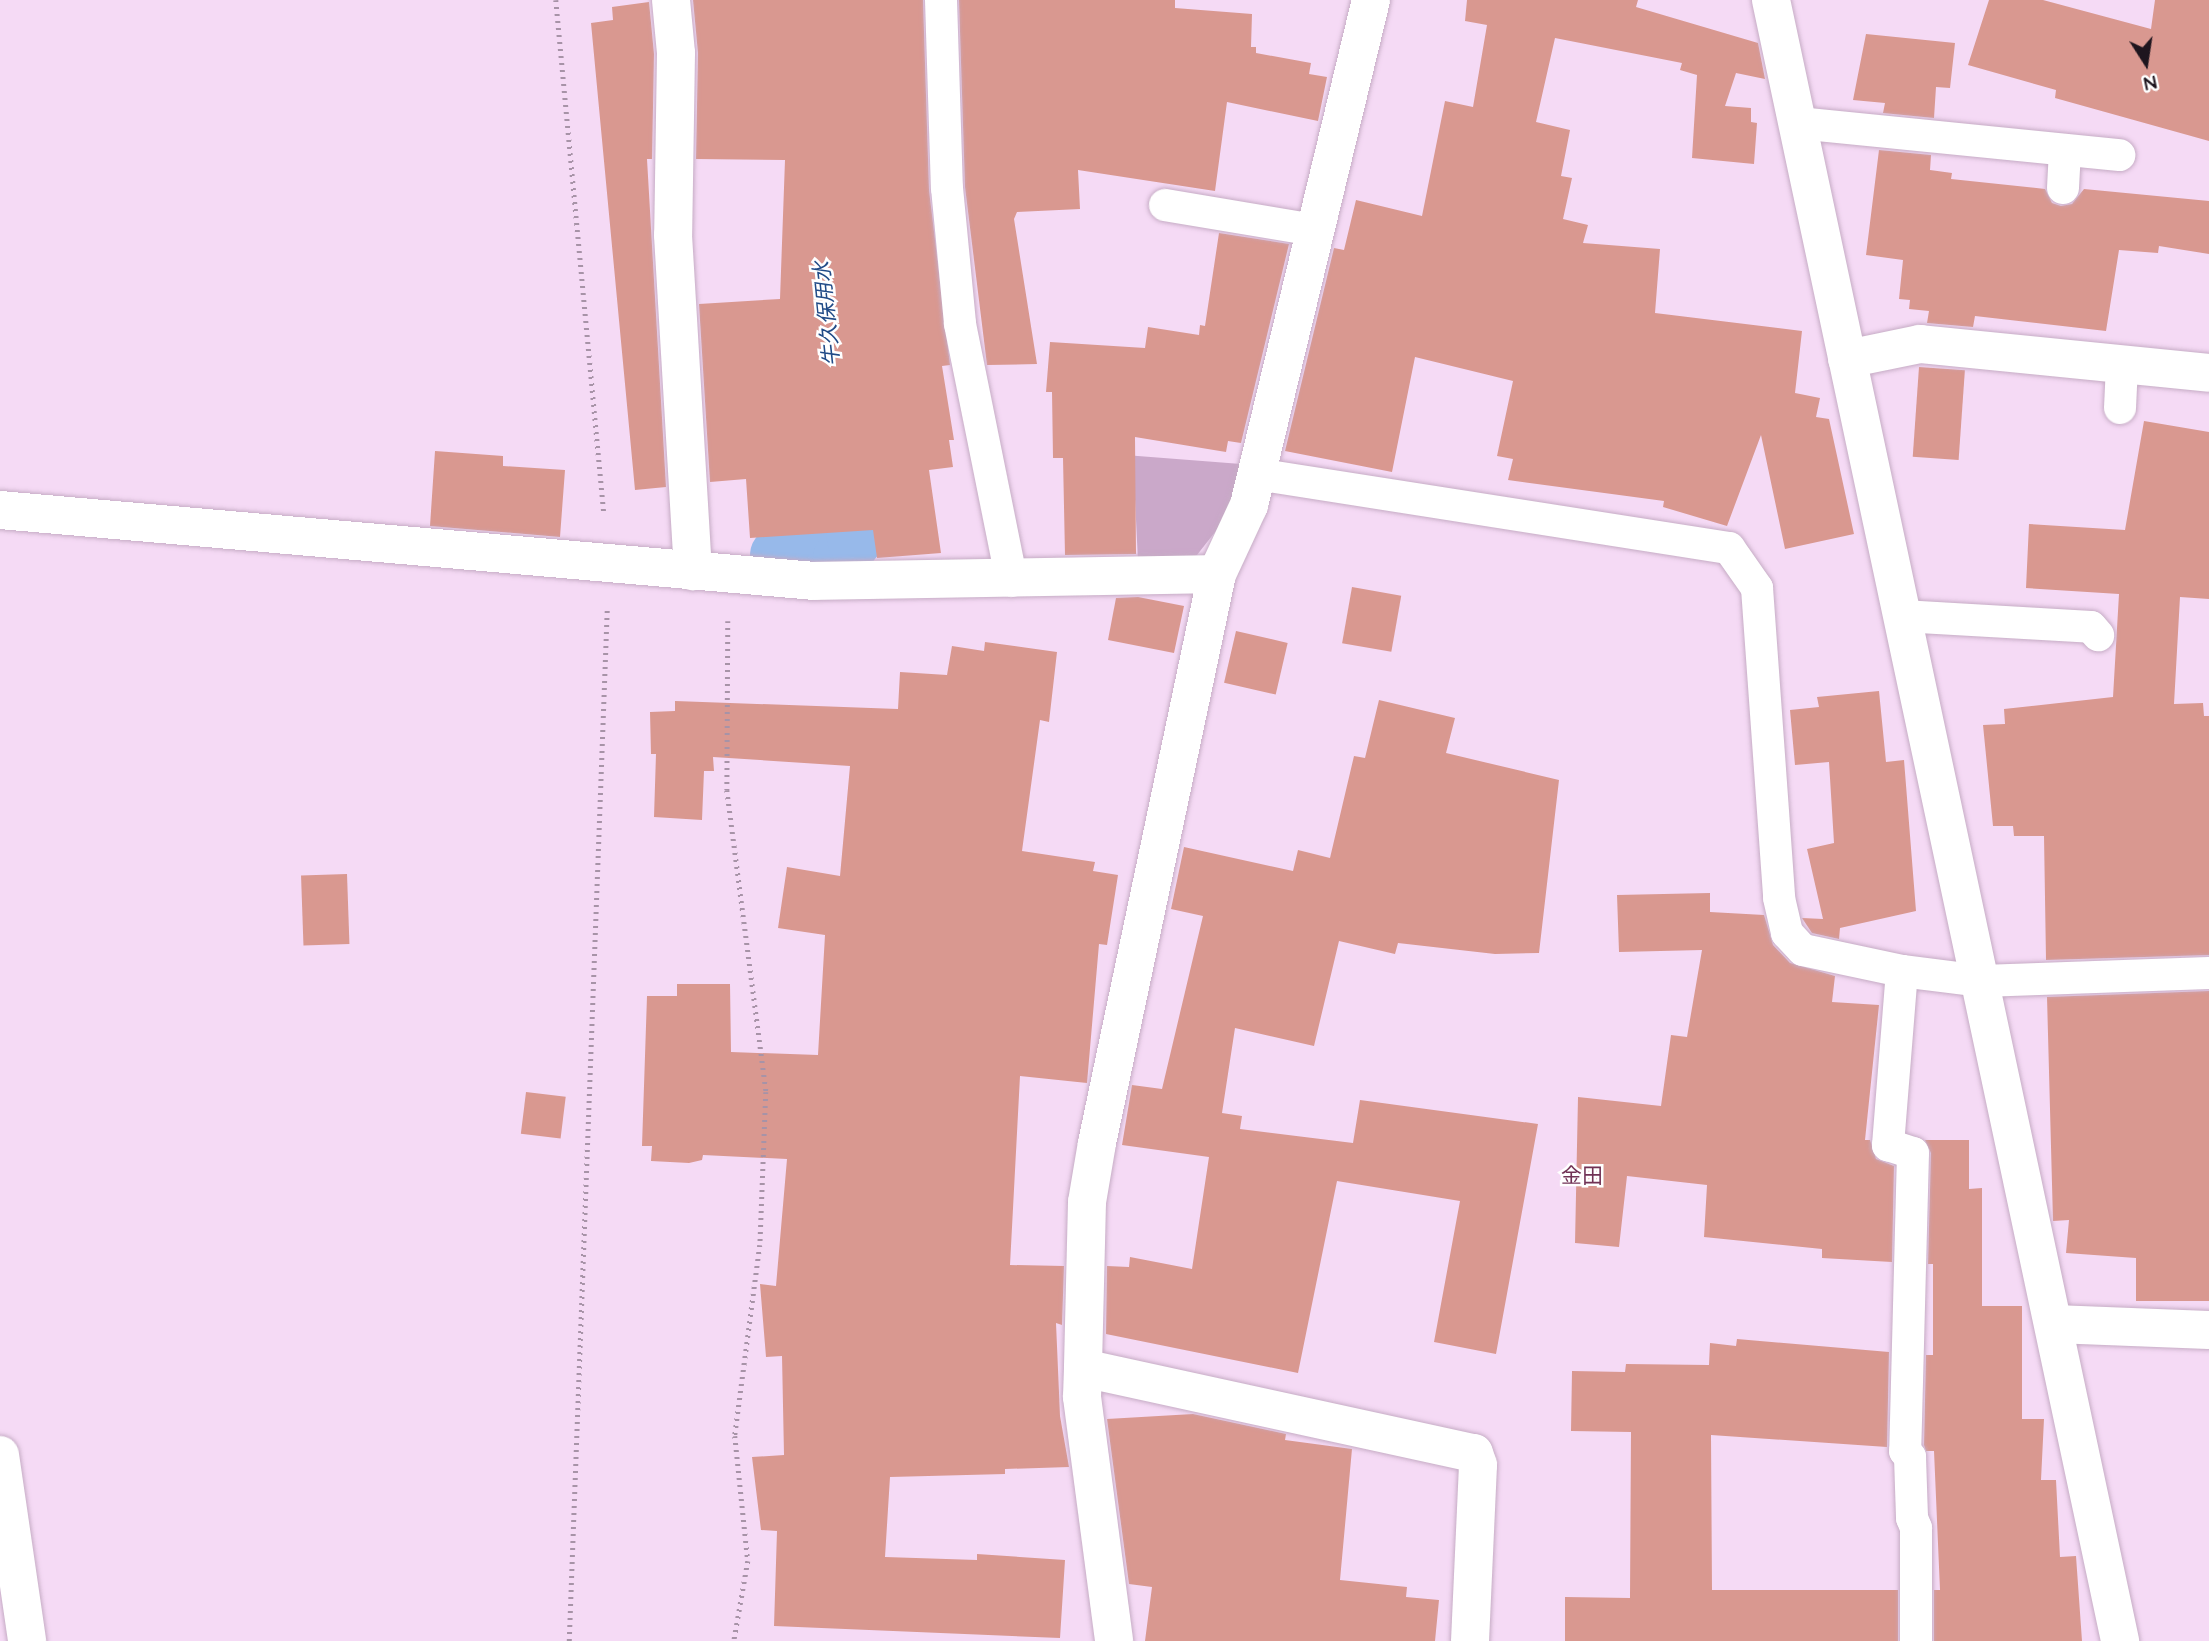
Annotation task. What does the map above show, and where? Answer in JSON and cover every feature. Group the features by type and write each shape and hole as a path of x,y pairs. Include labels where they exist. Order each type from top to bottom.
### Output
{"street":[{"path":"671,0 676,53 673,235 711,573"},
{"path":"1114,1641 1082,1397 1087,1202 1097,1143 1217,574 1249,505 1371,0"},
{"path":"1770,0 1982,981 2120,1641"},
{"path":"1847,359 1920,344 2209,373"},
{"path":"0,510 814,581 1012,580 1217,574"},
{"path":"2054,1324 2209,1331"},
{"path":"1083,1368 1475,1453 1478,1465 1470,1641"},
{"path":"0,1455 27,1641"}],"lane":[{"path":"941,0 947,188 960,324 1012,580"},
{"path":"1798,123 2119,155"},
{"path":"2063,188 2065,150"},
{"path":"1165,205 1315,230"},
{"path":"2120,408 2122,365"},
{"path":"1256,474 1729,548 1757,588 1779,898 1787,933 1803,950 1902,971 1982,981 2209,973"},
{"path":"1902,617 2091,627 2098,635"},
{"path":"1902,971 1888,1145 1913,1153 1905,1451 1910,1457 1912,1518 1916,1528 1916,1641"}],"path":[{"path":"556,0 609,563 569,1641"},
{"path":"711,573 727,790 766,1092 760,1245 735,1436 748,1561 734,1641"}],"shaded area":[{"path":"1112,454 1241,464 1234,508 1193,560 1138,561 1135,499"}],"building":[{"path":"693,0 923,0 929,190 950,365 942,366 954,440 949,440 953,467 929,470 941,553 877,558 873,530 750,538 746,479 710,482 699,304 780,299 785,160 696,159 698,53"},
{"path":"959,0 1175,0 1175,8 1252,14 1251,47 1256,47 1256,53 1311,63 1309,74 1327,77 1318,121 1227,102 1215,191 1078,170 1080,209 1017,212 1014,219 1037,364 987,365 965,187"},
{"path":"1467,0 1638,0 1636,7 1758,43 1765,79 1736,73 1725,106 1751,108 1751,122 1757,123 1754,164 1692,158 1697,75 1680,70 1682,63 1555,38 1536,122 1570,130 1561,176 1572,178 1563,219 1588,225 1583,243 1660,249 1655,313 1802,331 1795,393 1820,398 1816,417 1829,419 1854,534 1785,549 1761,435 1727,526 1663,507 1664,501 1508,480 1513,459 1497,456 1513,381 1415,357 1392,472 1285,451 1334,248 1344,250 1356,200 1422,216 1445,101 1473,107 1487,25 1465,21"},
{"path":"1989,0 2043,0 2151,29 2155,0 2209,0 2209,141 2055,98 2056,90 1968,65"},
{"path":"649,2 654,54 652,159 647,159 666,487 635,490 591,23 613,20 612,7"},
{"path":"1866,34 1955,43 1950,88 1936,87 1934,118 1883,113 1885,103 1853,100"},
{"path":"1879,150 1931,155 1930,170 1952,173 1951,179 2045,189 2052,203 2061,206 2072,204 2084,189 2209,201 2209,254 2159,246 2158,253 2119,250 2106,331 1975,316 1973,327 1927,323 1929,311 1909,309 1910,300 1899,299 1903,260 1866,255"},
{"path":"1219,233 1289,244 1241,443 1228,441 1226,452 1135,437 1136,554 1065,555 1063,458 1053,458 1052,392 1046,392 1050,342 1145,348 1148,327 1199,335 1200,325 1205,326"},
{"path":"1919,367 1965,370 1959,460 1913,457"},
{"path":"2144,421 2209,432 2209,599 2180,597 2174,704 2203,703 2204,716 2209,716 2209,955 2046,960 2044,836 2014,836 2013,826 1993,826 1983,725 2005,724 2004,709 2113,697 2119,594 2026,588 2029,524 2125,530"},
{"path":"435,451 503,456 503,466 565,470 560,537 430,526"},
{"path":"1352,587 1401,596 1391,652 1342,643"},
{"path":"1138,597 1184,606 1174,653 1108,640 1116,598"},
{"path":"1236,631 1288,643 1276,695 1224,683"},
{"path":"985,642 1057,652 1049,722 1040,720 1022,851 1095,862 1093,871 1118,875 1107,945 1099,944 1087,1083 1020,1076 1010,1265 1064,1266 1062,1325 1056,1323 1060,1416 1069,1467 1005,1469 1005,1474 890,1477 885,1557 977,1560 977,1554 1065,1560 1060,1638 774,1626 777,1531 761,1530 752,1457 784,1455 782,1356 766,1357 760,1284 776,1286 787,1159 703,1155 702,1160 689,1163 651,1161 652,1146 642,1146 647,996 677,996 677,984 730,984 731,1052 818,1055 825,935 778,928 787,867 840,876 850,766 713,757 714,771 704,771 702,820 654,817 656,754 651,754 650,712 675,711 675,701 898,709 900,672 947,675 952,646 984,651"},
{"path":"1879,691 1886,762 1904,760 1916,911 1840,928 1839,939 1812,933 1802,918 1823,919 1807,849 1834,843 1829,762 1795,765 1790,710 1819,707 1817,697"},
{"path":"1379,700 1455,718 1446,753 1559,780 1539,953 1495,954 1398,943 1395,954 1339,941 1314,1046 1235,1028 1222,1113 1242,1116 1240,1129 1353,1143 1360,1100 1538,1124 1496,1354 1434,1342 1460,1201 1337,1181 1298,1373 1106,1334 1107,1266 1129,1267 1130,1257 1192,1269 1209,1157 1122,1145 1132,1085 1162,1089 1203,916 1171,909 1184,847 1293,871 1298,850 1330,858 1354,756 1365,758"},
{"path":"347,874 349,944 303,946 301,876"},
{"path":"1710,893 1710,912 1764,915 1773,945 1790,963 1835,976 1832,1002 1879,1005 1865,1140 1870,1140 1876,1159 1894,1166 1892,1262 1822,1258 1822,1249 1704,1237 1707,1185 1627,1176 1619,1247 1575,1243 1578,1097 1661,1106 1671,1035 1687,1037 1702,950 1619,952 1617,895"},
{"path":"2209,991 2209,1301 2136,1301 2136,1258 2066,1253 2069,1220 2053,1221 2047,997"},
{"path":"526,1092 566,1097 561,1139 521,1134"},
{"path":"1925,1140 1969,1140 1969,1189 1982,1188 1982,1306 2022,1306 2022,1419 2044,1419 2041,1480 2056,1480 2060,1557 2076,1556 2082,1641 1934,1641 1934,1590 1940,1590 1934,1451 1926,1451 1924,1445 1926,1355 1933,1355 1933,1264 1928,1264 1931,1153"},
{"path":"1737,1339 1889,1352 1887,1447 1711,1435 1712,1590 1898,1590 1898,1641 1565,1641 1565,1597 1630,1598 1631,1432 1571,1431 1572,1371 1625,1372 1626,1364 1709,1365 1710,1343 1736,1346"},
{"path":"1193,1414 1286,1434 1285,1440 1352,1449 1340,1580 1407,1587 1406,1597 1439,1600 1435,1641 1145,1641 1152,1587 1129,1584 1107,1419"}],"waterway":[{"name":"牛久保用水","path":"778,555 841,558 855,539 844,455"}],"district":[{"name":"金田","path":"1582,1175"}]}
